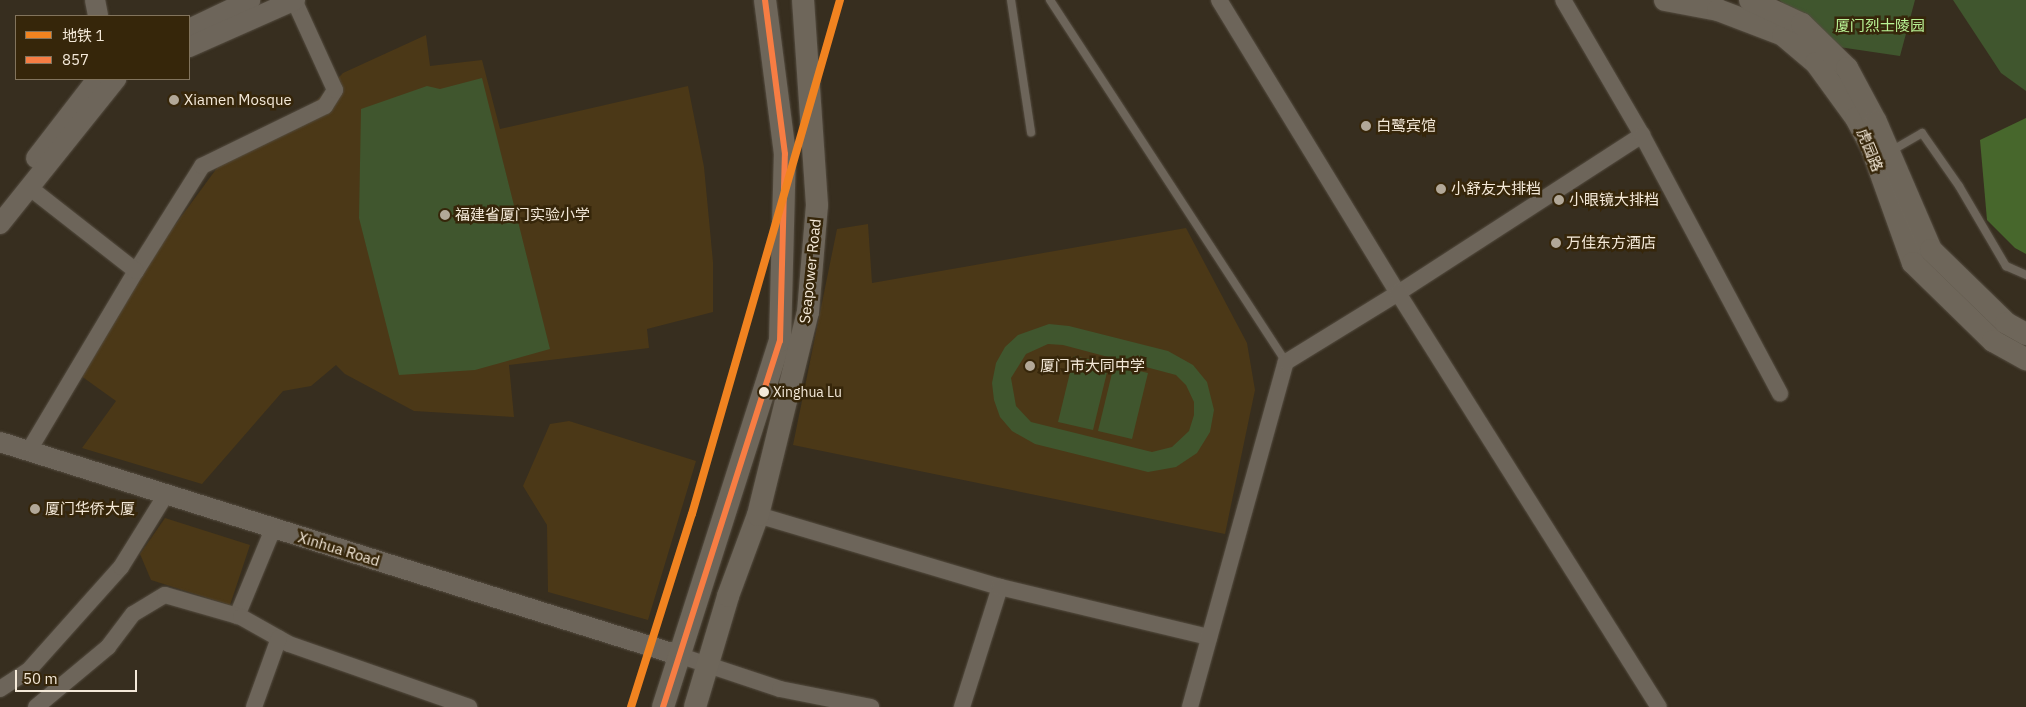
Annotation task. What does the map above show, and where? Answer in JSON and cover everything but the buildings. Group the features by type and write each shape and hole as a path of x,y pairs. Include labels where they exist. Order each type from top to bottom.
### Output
{"main road":[{"name":"Seapower Road","path":"664,707 678,655 699,602 780,341 786,154 765,0"},
{"name":"Seapower Road","path":"695,707 728,596 758,515 808,312 817,205 803,0"},
{"name":"虎园路","path":"1665,0 1718,10 1783,36 1816,63 1856,118 1871,146 1913,263 1993,341 2026,359"},
{"name":"虎园路","path":"1750,0 1802,24 1847,68 1876,122 1931,250 2006,323 2026,334"}],"street":[{"path":"95,0 98,15"},
{"path":"190,29 250,0"},
{"path":"28,452 136,271 202,166 325,106 335,90 294,0 190,47"},
{"path":"1219,0 1398,293 1659,707"},
{"path":"1563,0 1642,136 1780,393"},
{"path":"0,201 96,80"},
{"path":"0,224 115,80"},
{"path":"1190,707 1286,362 1398,293 1642,136"},
{"path":"29,187 136,271"},
{"name":"Xinhua Road","path":"0,442 165,496 678,655"},
{"path":"0,689 28,671 120,567 165,496"},
{"path":"758,515 1000,587 1209,637"},
{"path":"237,616 273,529"},
{"path":"962,707 1000,587"},
{"path":"37,706 108,647 133,614 165,595 237,616 278,638 469,707"},
{"path":"254,707 278,638"},
{"path":"678,655 780,689 871,707"}],"lane":[{"path":"1011,0 1031,132"},
{"path":"1050,0 1286,362"},
{"path":"1888,153 1922,133 1959,186 2006,266 2026,275"}],"shaded area":[{"name":"福建省厦门实验小学","path":"426,35 430,66 482,60 500,129 688,86 704,167 713,262 713,312 647,329 649,348 509,365 514,417 414,411 345,374 336,365 311,386 283,391 202,484 82,448 116,401 70,368 228,153 316,101 343,73"},
{"name":"厦门市大同中学","path":"868,224 872,283 1186,228 1247,343 1255,390 1225,534 793,445 837,229"},
{"path":"569,421 696,461 648,620 548,592 547,525 523,486 550,424"},
{"path":"165,518 250,545 230,605 151,580 140,554"}],"green space":[{"name":"厦门烈士陵园","path":"1779,0 1915,0 1900,56 1839,47"},
{"path":"1953,0 2026,0 2026,91 2001,73"},
{"path":"482,78 550,349 475,370 399,375 359,218 361,109 427,86 440,89"},
{"path":"2026,118 2026,254 2015,248 1987,220 1980,140"},
{"path":"1049,324 1069,326 1168,351 1193,365 1207,382 1214,410 1210,432 1197,453 1176,467 1148,472 1035,444 1012,431 1000,417 994,400 992,383 996,363 1005,347 1018,335","holes":["1048,344 1063,345 1176,375 1186,385 1194,402 1194,415 1189,431 1172,447 1152,452 1031,422 1016,406 1011,378 1026,354"]},
{"path":"1074,356 1109,364 1093,430 1058,422"},
{"path":"1114,365 1148,373 1132,439 1098,431"}],"metro line":[{"name":"1","path":"631,707 692,514 840,0"}],"transit line":[{"name":"857","path":"663,707 780,341 785,154 765,0"}],"place":[{"name":"Xiamen Mosque","path":"174,100"},
{"name":"白鹭宾馆","path":"1366,126"},
{"name":"小舒友大排档","path":"1441,189"},
{"name":"小眼镜大排档","path":"1559,200"},
{"name":"福建省厦门实验小学","path":"445,215"},
{"name":"万佳东方酒店","path":"1556,243"},
{"name":"厦门市大同中学","path":"1030,366"},
{"name":"Xinghua Lu","path":"764,392"},
{"name":"厦门华侨大厦","path":"35,509"}]}
